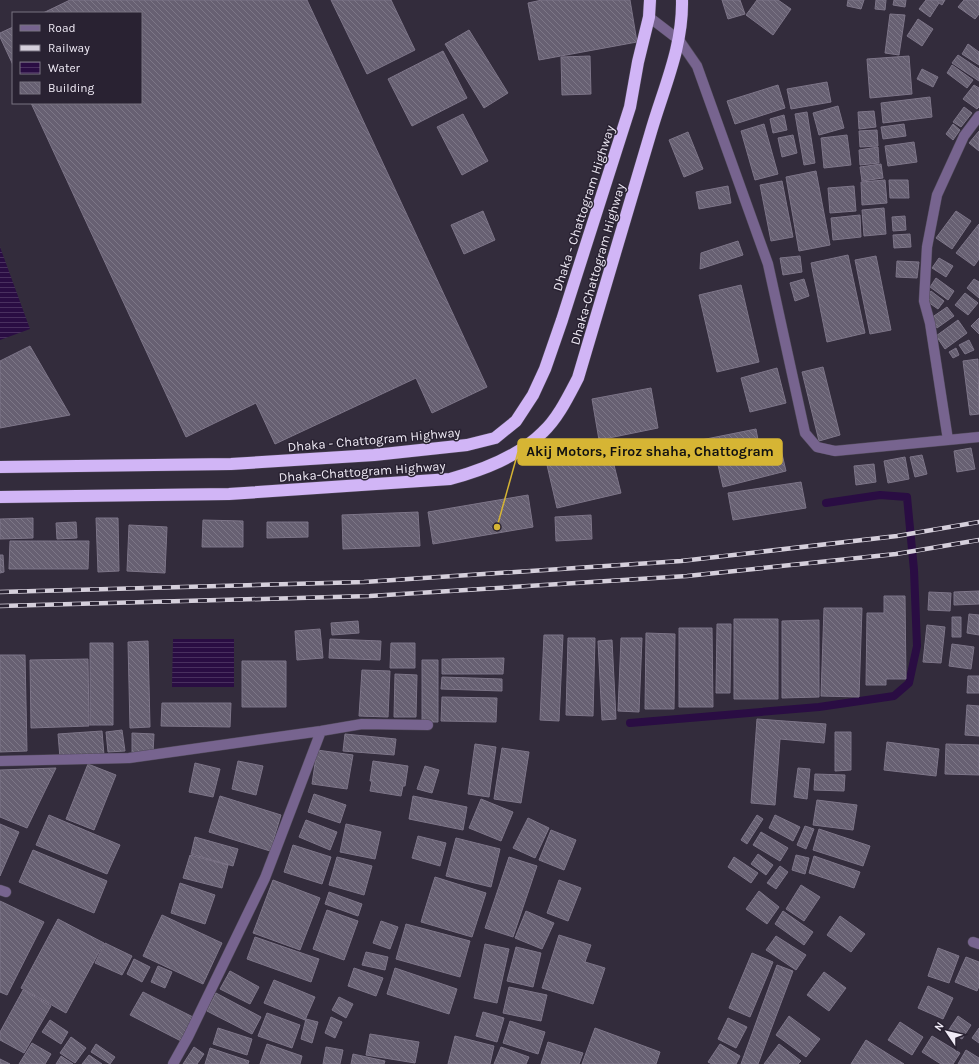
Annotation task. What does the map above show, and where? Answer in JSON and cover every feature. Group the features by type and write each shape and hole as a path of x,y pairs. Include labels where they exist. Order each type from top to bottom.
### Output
{"highway":[{"name":"Dhaka - Chattogram Highway","path":"0,467 231,464 374,456 467,445 494,438 516,421 533,394 545,368 562,320 630,107 638,62 649,17 650,0"},
{"name":"Dhaka-Chattogram Highway","path":"0,497 229,494 450,480 476,472 519,450 543,432 562,408 578,378 655,118 674,62 679,40 682,0"}],"street":[{"path":"649,17 679,40 697,66 768,264 805,433 817,447 835,450 979,437"},
{"path":"948,440 930,323 924,301 927,247 937,195 964,136 979,116"},
{"path":"0,761 129,758 362,724 428,725"},
{"path":"173,1064 188,1037 265,878 322,731"}],"water":[{"path":"0,247 30,329 0,340"},
{"path":"173,639 234,639 234,687 172,687"}],"building":[{"path":"70,0 307,0 487,387 432,413 416,378 275,444 256,403 186,437 31,104 142,104 142,12 45,12"},
{"path":"331,0 391,0 415,50 367,74"},
{"path":"542,0 630,0 637,42 539,60 528,3"},
{"path":"722,0 740,0 745,14 728,19"},
{"path":"757,0 778,0 791,9 773,35 746,15"},
{"path":"848,0 864,0 861,9 847,6"},
{"path":"876,0 886,0 885,10 875,9"},
{"path":"894,0 906,0 905,7 893,5"},
{"path":"926,0 945,0 942,5 939,3 930,17 919,9"},
{"path":"964,0 979,0 979,14 975,19 958,7"},
{"path":"890,14 905,15 899,55 885,53"},
{"path":"918,19 933,29 922,46 907,36"},
{"path":"12,27 12,63 0,37 0,33"},
{"path":"469,30 508,93 484,108 445,44"},
{"path":"968,44 979,52 979,65 962,54"},
{"path":"443,51 467,98 412,126 388,79"},
{"path":"958,55 979,69 979,81 952,63"},
{"path":"590,56 591,94 562,95 561,57"},
{"path":"909,56 912,94 870,98 867,59"},
{"path":"952,65 973,80 967,88 947,73"},
{"path":"922,69 938,77 933,87 917,79"},
{"path":"827,82 831,102 791,109 787,89"},
{"path":"778,85 785,108 735,124 727,101"},
{"path":"974,85 979,88 979,107 977,109 963,99"},
{"path":"930,97 932,117 883,123 881,103"},
{"path":"838,106 844,128 819,135 813,113"},
{"path":"964,107 972,113 961,127 953,122"},
{"path":"874,111 876,127 859,129 858,112"},
{"path":"807,112 815,163 804,165 795,114"},
{"path":"463,114 488,161 462,175 437,127"},
{"path":"784,115 787,130 773,133 770,119"},
{"path":"764,124 778,174 755,180 741,131"},
{"path":"904,124 906,136 883,139 881,127"},
{"path":"953,124 960,130 953,140 946,134"},
{"path":"877,130 878,146 860,147 859,131"},
{"path":"979,131 979,151 969,143"},
{"path":"688,132 703,169 684,177 669,140"},
{"path":"793,135 797,153 782,157 778,138"},
{"path":"847,135 851,165 824,168 821,138"},
{"path":"914,142 917,162 888,166 885,146"},
{"path":"878,147 879,163 860,165 859,150"},
{"path":"881,164 883,178 862,181 860,167"},
{"path":"816,171 830,245 799,251 786,177"},
{"path":"885,180 887,203 862,205 861,182"},
{"path":"889,180 908,180 909,198 890,198"},
{"path":"782,181 793,237 771,241 760,185"},
{"path":"728,186 731,203 699,209 696,192"},
{"path":"854,186 856,211 830,213 828,188"},
{"path":"884,208 886,234 864,236 862,210"},
{"path":"483,211 495,240 464,254 451,225"},
{"path":"956,211 971,221 952,249 936,238"},
{"path":"860,215 861,237 833,240 831,218"},
{"path":"905,216 906,230 893,231 892,217"},
{"path":"979,224 979,259 974,266 956,253"},
{"path":"910,234 911,247 894,248 893,235"},
{"path":"738,241 743,255 700,269 701,253"},
{"path":"848,255 865,333 827,342 811,263"},
{"path":"800,256 802,272 783,275 780,258"},
{"path":"876,256 891,330 870,334 855,260"},
{"path":"939,258 953,266 946,277 932,268"},
{"path":"897,261 919,262 917,278 896,277"},
{"path":"936,278 954,291 948,300 930,287"},
{"path":"804,279 809,296 795,301 790,283"},
{"path":"974,279 979,282 979,298 967,288"},
{"path":"741,285 759,362 717,372 699,295"},
{"path":"931,291 944,301 938,309 925,300"},
{"path":"965,293 978,303 968,315 955,305"},
{"path":"947,307 954,316 937,328 931,318"},
{"path":"979,318 979,334 971,326"},
{"path":"958,320 967,333 945,349 936,336"},
{"path":"969,340 974,350 965,354 959,345"},
{"path":"30,346 70,415 0,428 0,361"},
{"path":"956,348 959,355 953,358 949,352"},
{"path":"978,359 979,414 970,415 963,361"},
{"path":"823,367 840,435 819,441 802,372"},
{"path":"777,368 786,403 750,412 741,378"},
{"path":"651,388 658,428 599,440 592,399"},
{"path":"756,429 758,440 703,451 701,440"},
{"path":"779,441 786,471 723,487 716,456"},
{"path":"971,448 975,469 957,472 954,451"},
{"path":"610,449 621,493 557,508 547,465"},
{"path":"922,455 927,474 915,477 910,457"},
{"path":"905,457 909,479 888,483 884,461"},
{"path":"874,464 876,482 856,485 854,466"},
{"path":"801,482 806,508 733,520 728,493"},
{"path":"528,495 533,527 433,544 428,512"},
{"path":"418,512 420,546 343,549 342,515"},
{"path":"591,515 592,539 556,541 555,517"},
{"path":"33,518 33,538 0,539 0,519"},
{"path":"96,518 118,518 119,571 98,572"},
{"path":"203,520 243,521 243,547 202,547"},
{"path":"76,522 77,538 57,539 56,523"},
{"path":"267,522 308,522 308,537 267,538"},
{"path":"129,525 167,527 165,573 127,571"},
{"path":"10,541 89,541 88,569 9,569"},
{"path":"0,555 3,555 4,572 0,573"},
{"path":"979,591 979,604 954,605 954,592"},
{"path":"929,592 951,593 950,611 928,610"},
{"path":"884,596 905,596 906,679 886,679 886,685 866,685 867,613 884,613"},
{"path":"824,608 862,608 859,697 821,696"},
{"path":"969,614 979,615 979,635 967,633"},
{"path":"952,617 961,617 961,637 952,637"},
{"path":"734,619 778,619 778,699 734,699"},
{"path":"819,620 819,697 782,698 782,621"},
{"path":"358,621 359,633 332,635 331,623"},
{"path":"717,624 731,624 730,693 716,693"},
{"path":"927,625 945,627 941,663 923,662"},
{"path":"679,628 712,628 713,707 679,707"},
{"path":"320,629 323,658 297,660 295,631"},
{"path":"646,633 675,634 674,709 645,709"},
{"path":"544,635 563,635 559,721 540,720"},
{"path":"568,638 595,638 593,716 566,715"},
{"path":"621,638 642,638 639,712 618,711"},
{"path":"330,639 381,641 380,660 329,658"},
{"path":"612,640 616,719 602,720 598,641"},
{"path":"148,641 150,727 130,728 128,642"},
{"path":"90,643 113,643 113,725 90,725"},
{"path":"391,643 415,643 415,668 390,668"},
{"path":"952,644 974,647 971,669 949,666"},
{"path":"0,655 25,655 27,751 0,752"},
{"path":"504,658 503,674 442,674 442,659"},
{"path":"88,659 89,726 31,728 30,660"},
{"path":"422,660 438,660 438,722 422,722"},
{"path":"242,661 286,661 286,707 242,707"},
{"path":"362,670 390,671 388,717 359,716"},
{"path":"395,674 417,675 416,717 394,717"},
{"path":"968,676 979,676 979,693 967,693"},
{"path":"442,677 502,679 502,691 441,689"},
{"path":"442,697 497,698 496,722 441,721"},
{"path":"162,703 231,703 230,727 161,726"},
{"path":"967,705 979,706 979,736 965,735"},
{"path":"757,719 826,724 824,743 780,739 775,805 751,803"},
{"path":"122,730 125,751 108,752 106,732"},
{"path":"102,731 104,755 60,758 58,734"},
{"path":"835,732 851,732 851,770 835,771"},
{"path":"132,733 154,734 153,753 132,753"},
{"path":"345,734 396,739 394,755 343,751"},
{"path":"887,742 939,749 936,776 884,770"},
{"path":"475,744 496,747 489,797 468,794"},
{"path":"946,744 979,745 979,775 945,774"},
{"path":"502,748 529,752 521,803 494,799"},
{"path":"317,750 353,755 347,789 312,784"},
{"path":"238,761 263,766 256,795 232,789"},
{"path":"373,761 408,766 405,786 403,786 401,796 370,791"},
{"path":"195,763 220,769 213,797 189,792"},
{"path":"88,764 116,775 94,830 66,819"},
{"path":"425,766 439,770 432,793 417,789"},
{"path":"56,768 27,828 0,817 0,770"},
{"path":"798,768 810,769 807,799 794,797"},
{"path":"815,774 845,775 844,791 814,790"},
{"path":"314,794 346,805 340,823 308,812"},
{"path":"220,796 281,815 270,851 209,832"},
{"path":"413,796 467,807 463,830 409,819"},
{"path":"481,799 513,812 501,841 469,828"},
{"path":"817,800 857,805 853,830 813,825"},
{"path":"49,815 120,845 107,874 36,845"},
{"path":"757,815 763,819 747,844 741,840"},
{"path":"775,815 800,827 793,841 769,828"},
{"path":"528,818 549,828 535,858 513,848"},
{"path":"306,820 337,832 330,850 299,837"},
{"path":"0,824 19,832 0,876"},
{"path":"346,824 381,832 375,859 340,852"},
{"path":"805,826 814,829 806,849 797,845"},
{"path":"819,829 870,846 863,866 813,850"},
{"path":"551,830 576,840 564,870 539,860"},
{"path":"761,832 788,848 780,861 753,845"},
{"path":"418,836 446,843 440,866 412,858"},
{"path":"195,837 238,849 233,866 191,854"},
{"path":"456,838 500,849 491,887 446,876"},
{"path":"293,845 331,857 322,884 284,872"},
{"path":"33,850 107,881 94,913 19,882"},
{"path":"758,854 773,865 766,875 751,864"},
{"path":"190,855 228,865 222,888 183,878"},
{"path":"796,855 809,858 805,874 792,870"},
{"path":"814,856 860,872 854,888 809,873"},
{"path":"337,857 372,866 364,895 329,885"},
{"path":"509,857 537,866 513,937 485,928"},
{"path":"734,857 758,873 751,883 728,867"},
{"path":"780,866 788,872 776,889 767,883"},
{"path":"435,877 486,893 472,937 421,922"},
{"path":"273,880 320,898 300,950 253,933"},
{"path":"559,880 581,888 568,921 547,913"},
{"path":"180,883 215,895 205,924 171,913"},
{"path":"801,885 820,897 804,921 786,909"},
{"path":"759,891 779,907 767,924 746,909"},
{"path":"329,892 362,904 358,916 325,904"},
{"path":"0,901 44,922 7,995 0,992"},
{"path":"327,910 358,921 344,960 313,949"},
{"path":"526,911 554,923 542,949 515,938"},
{"path":"783,911 813,932 804,945 775,924"},
{"path":"162,915 222,943 203,984 143,956"},
{"path":"840,916 865,934 851,952 827,935"},
{"path":"58,919 104,943 66,1013 21,988"},
{"path":"381,921 398,927 390,949 373,943"},
{"path":"406,924 470,941 460,977 396,959"},
{"path":"559,935 591,945 585,962 605,968 593,1004 542,988"},
{"path":"776,936 806,955 796,970 766,950"},
{"path":"255,937 319,959 311,982 247,959"},
{"path":"105,943 132,956 122,975 95,963"},
{"path":"485,944 509,949 497,1003 474,998"},
{"path":"516,947 541,953 533,987 507,981"},
{"path":"938,948 959,956 949,983 928,976"},
{"path":"366,952 388,957 385,970 362,965"},
{"path":"752,953 773,962 750,1017 729,1008"},
{"path":"966,957 979,962 979,986 977,991 955,982"},
{"path":"134,959 150,967 142,982 127,974"},
{"path":"777,965 793,971 758,1064 741,1064"},
{"path":"158,966 172,972 165,988 151,982"},
{"path":"354,968 383,978 376,996 348,986"},
{"path":"395,968 457,989 449,1014 387,994"},
{"path":"230,971 259,987 250,1004 220,989"},
{"path":"824,972 846,988 829,1011 807,995"},
{"path":"274,980 315,997 305,1020 264,1003"},
{"path":"928,986 953,998 943,1019 918,1008"},
{"path":"509,987 547,995 541,1021 503,1013"},
{"path":"23,990 51,1006 24,1053 0,1040 0,1032"},
{"path":"143,992 193,1017 181,1041 130,1015"},
{"path":"216,993 261,1017 252,1034 207,1011"},
{"path":"339,997 353,1004 346,1018 332,1010"},
{"path":"483,1012 504,1018 497,1042 476,1036"},
{"path":"267,1013 300,1025 292,1048 258,1036"},
{"path":"789,1016 820,1039 806,1057 776,1035"},
{"path":"958,1016 971,1025 962,1039 948,1031"},
{"path":"331,1017 342,1022 335,1038 325,1033"},
{"path":"728,1018 747,1027 736,1048 718,1039"},
{"path":"306,1019 318,1022 312,1043 301,1039"},
{"path":"50,1020 68,1032 61,1044 42,1032"},
{"path":"510,1021 545,1032 538,1054 503,1043"},
{"path":"900,1022 923,1037 912,1055 888,1040"},
{"path":"218,1028 252,1039 247,1055 213,1044"},
{"path":"595,1028 660,1052 656,1064 582,1064"},
{"path":"979,1028 979,1043 972,1038"},
{"path":"370,1034 419,1042 415,1063 366,1055"},
{"path":"455,1036 494,1046 490,1064 448,1064"},
{"path":"932,1036 960,1053 953,1064 941,1064 922,1052"},
{"path":"71,1037 86,1048 75,1063 60,1053"},
{"path":"866,1040 904,1064 851,1064"},
{"path":"548,1042 583,1053 579,1064 541,1064"},
{"path":"32,1043 51,1054 45,1064 19,1064"},
{"path":"96,1044 115,1057 110,1064 91,1052"},
{"path":"267,1044 302,1056 300,1064 260,1064"},
{"path":"720,1044 740,1056 736,1064 712,1064 708,1062"},
{"path":"779,1044 801,1061 798,1064 764,1064"},
{"path":"194,1047 204,1054 197,1064 183,1064"},
{"path":"326,1047 343,1050 340,1064 323,1064"},
{"path":"501,1047 529,1057 526,1064 494,1064"},
{"path":"210,1048 249,1061 248,1064 205,1064"},
{"path":"966,1050 979,1058 979,1064 958,1064"},
{"path":"353,1054 385,1061 384,1064 351,1064"},
{"path":"89,1055 102,1064 82,1064"},
{"path":"61,1056 73,1064 56,1064"},
{"path":"0,1059 10,1064 0,1064"}],"waterway":[{"path":"630,723 819,707 894,696 909,683 917,646 914,570 907,497 880,495 826,503"}],"railway":[{"path":"0,592 364,582 681,561 897,536 979,522"},
{"path":"0,606 370,596 687,576 896,554 979,540"}],"place":[{"name":"Akij Motors, Firoz shaha, Chattogram","path":"497,527"}]}
